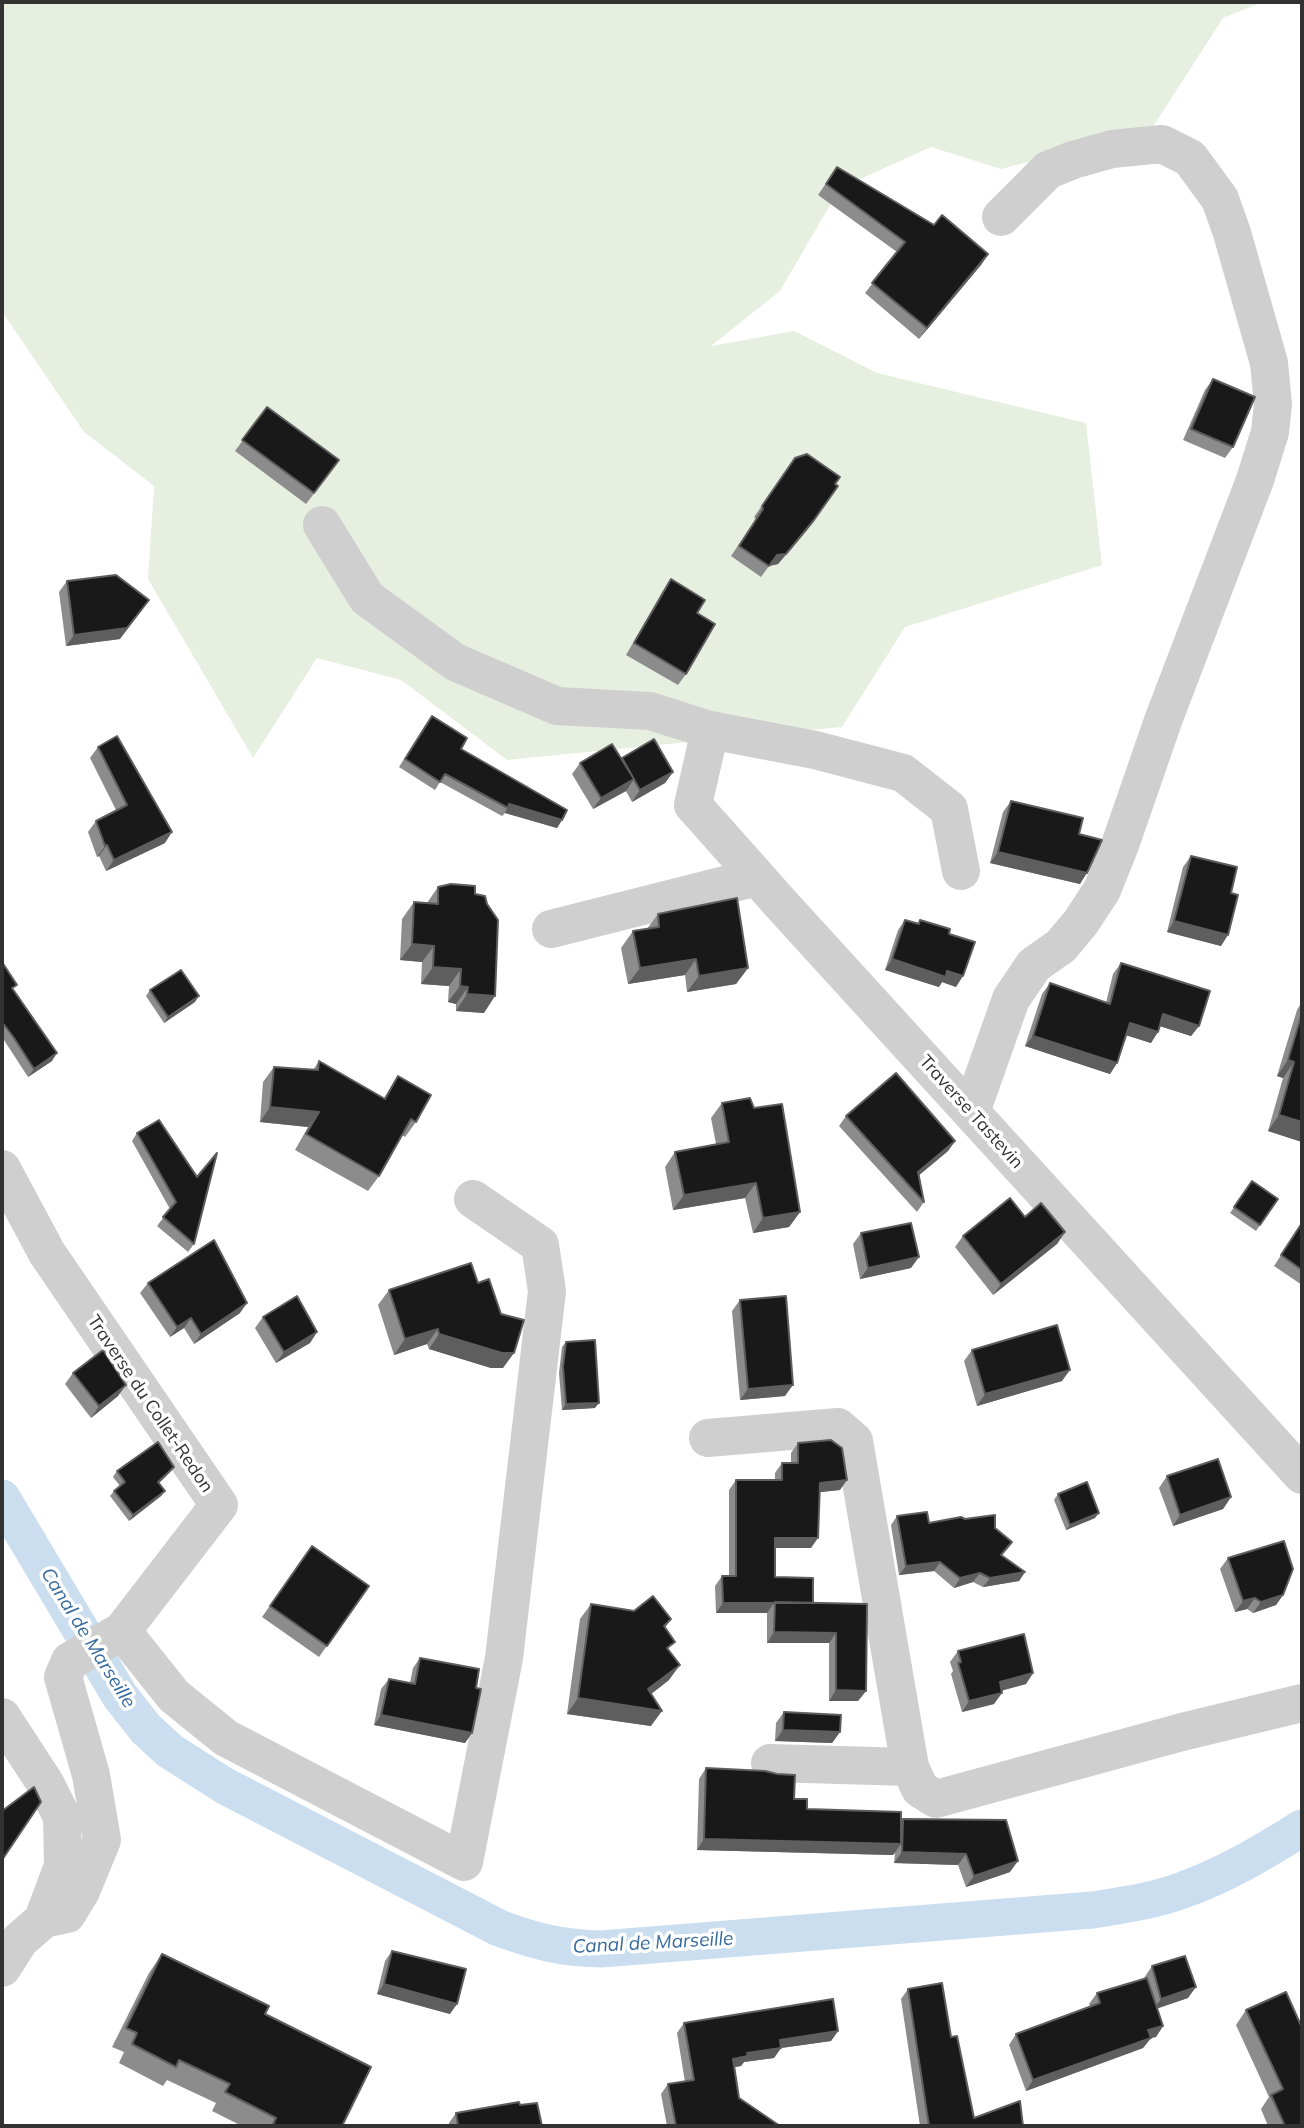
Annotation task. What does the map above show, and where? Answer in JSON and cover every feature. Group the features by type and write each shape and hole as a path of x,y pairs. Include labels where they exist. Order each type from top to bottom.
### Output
{"street":[{"path":"971,1112 1011,999 1034,965 1061,946 1102,890 1255,480 1270,432 1273,404 1269,363 1232,233 1220,199 1190,158 1162,144 1112,149 1073,160 1048,170 1001,217"},
{"path":"322,525 367,598 455,662 557,706 650,711 710,730 815,750 903,773 949,809 961,871"},
{"name":"Traverse Tastevin","path":"710,730 693,805 1302,1475"},
{"path":"551,929 757,877"},
{"name":"Traverse du Collet-Redon","path":"2,1169 47,1253 219,1505 122,1630 70,1661 63,1677 91,1775 102,1840 81,1891 67,1914 44,1919 20,1940 2,1968"},
{"path":"122,1630 174,1696 226,1738 464,1861 504,1658 547,1291 540,1245 473,1199"},
{"path":"708,1438 838,1427 854,1441 910,1767 920,1789 936,1799 1182,1732 1302,1703"},
{"path":"2,1717 45,1783 62,1817 63,1866 44,1919"},
{"path":"770,1763 910,1767"}],"green space":[{"path":"2,2 1263,2 1223,18 1151,130 1001,169 931,147 840,188 780,291 711,346 794,331 877,373 1086,423 1102,565 905,627 842,727 507,760 401,680 317,658 253,758 148,579 154,486 84,432 3,313"}],"building":[{"path":"837,167 934,225 942,215 988,254 927,328 872,283 905,242 826,184"},
{"path":"1213,379 1255,397 1233,447 1191,429"},
{"path":"267,407 339,460 314,493 242,440"},
{"path":"807,454 840,477 835,484 838,486 786,554 777,555 769,566 739,546 795,458"},
{"path":"116,575 149,600 127,628 74,635 67,581"},
{"path":"671,579 705,600 697,613 715,624 686,674 634,643"},
{"path":"432,716 467,738 461,749 567,810 562,820 509,804 508,808 445,774 440,782 405,759"},
{"path":"117,736 172,832 114,860 107,845 105,846 96,821 127,805 98,747"},
{"path":"654,739 673,772 640,790 622,758"},
{"path":"612,744 634,779 601,798 580,763"},
{"path":"1011,801 1083,818 1079,834 1102,840 1087,873 998,852"},
{"path":"1191,856 1237,867 1231,893 1238,895 1228,935 1174,921"},
{"path":"451,884 475,886 475,894 485,896 498,920 495,996 467,994 468,987 460,986 461,969 433,967 434,946 412,944 414,902 438,904 438,887"},
{"path":"737,898 748,968 699,976 696,959 640,968 633,931 659,927 658,914"},
{"path":"905,920 919,924 920,920 950,929 949,934 975,942 963,976 947,971 946,977 892,959"},
{"path":"2,962 17,985 12,988 57,1053 34,1069 2,1022"},
{"path":"1121,963 1210,991 1199,1026 1163,1014 1158,1032 1130,1023 1117,1063 1033,1036 1050,983 1110,1004"},
{"path":"181,970 199,996 168,1017 150,990"},
{"path":"1302,1013 1302,1122 1279,1115 1294,1062 1288,1060"},
{"path":"319,1061 385,1099 398,1076 431,1095 416,1122 411,1119 379,1176 306,1134 319,1112 270,1107 274,1067 318,1070"},
{"path":"896,1073 955,1141 918,1172 924,1202 846,1116"},
{"path":"750,1098 754,1108 782,1104 800,1212 763,1218 756,1183 684,1195 675,1152 729,1142 722,1103"},
{"path":"159,1120 197,1177 217,1153 194,1244 163,1217 176,1202 137,1133"},
{"path":"1252,1181 1278,1199 1260,1225 1234,1207"},
{"path":"1010,1198 1025,1217 1041,1203 1065,1232 1001,1284 963,1236"},
{"path":"911,1223 919,1257 868,1268 861,1233"},
{"path":"1302,1223 1302,1270 1281,1255"},
{"path":"214,1240 247,1303 201,1334 191,1318 177,1327 148,1283"},
{"path":"471,1263 478,1283 489,1279 501,1314 524,1320 514,1353 502,1353 439,1334 438,1329 405,1339 389,1290"},
{"path":"297,1296 317,1332 284,1352 263,1317"},
{"path":"786,1296 793,1385 748,1389 740,1300"},
{"path":"1057,1325 1070,1370 985,1394 972,1350"},
{"path":"595,1340 599,1403 566,1404 563,1367 566,1342"},
{"path":"103,1350 126,1385 99,1406 73,1373"},
{"path":"831,1440 842,1448 847,1480 820,1483 818,1538 775,1538 775,1577 813,1578 813,1603 723,1603 722,1576 736,1576 736,1480 782,1480 782,1463 798,1463 798,1443"},
{"path":"158,1442 174,1467 158,1482 165,1491 133,1515 114,1491 125,1482 117,1471"},
{"path":"1218,1459 1231,1497 1180,1515 1167,1476"},
{"path":"1087,1482 1099,1513 1070,1525 1058,1494"},
{"path":"927,1512 929,1523 961,1517 965,1519 995,1515 995,1528 1012,1542 1001,1555 1025,1572 990,1578 980,1573 960,1578 940,1562 906,1566 897,1516"},
{"path":"1284,1541 1293,1569 1283,1595 1261,1602 1255,1598 1243,1601 1228,1558"},
{"path":"312,1546 369,1586 327,1646 270,1606"},
{"path":"653,1596 671,1619 664,1626 675,1642 667,1648 680,1665 648,1689 662,1711 578,1698 591,1604 634,1611"},
{"path":"775,1602 867,1604 866,1691 836,1690 836,1633 774,1632"},
{"path":"1024,1634 1033,1673 1000,1682 1002,1693 969,1701 958,1663 961,1662 958,1651"},
{"path":"420,1658 479,1669 476,1688 481,1689 472,1733 381,1715 389,1679 415,1684"},
{"path":"784,1712 841,1715 840,1732 783,1730"},
{"path":"706,1768 795,1775 794,1799 807,1799 807,1809 901,1812 901,1844 704,1839"},
{"path":"34,1787 41,1802 2,1860 2,1811"},
{"path":"903,1819 1006,1820 1018,1861 974,1876 966,1854 902,1852"},
{"path":"392,1951 466,1969 457,2004 384,1984"},
{"path":"162,1954 269,2006 265,2014 371,2067 342,2126 278,2126 273,2124 276,2118 225,2092 230,2084 179,2060 176,2067 132,2044 137,2033 126,2028"},
{"path":"1185,1956 1196,1987 1161,1999 1152,1966"},
{"path":"1147,1978 1163,2026 1148,2030 1151,2038 1033,2080 1016,2034 1100,2003 1097,1993"},
{"path":"942,1983 951,2037 957,2036 974,2118 1020,2101 1023,2126 929,2126 908,1989"},
{"path":"1286,1992 1302,2028 1302,2126 1285,2126 1271,2095 1283,2089 1246,2010"},
{"path":"833,1999 838,2031 780,2040 781,2048 747,2053 748,2056 733,2059 739,2098 780,2126 676,2126 668,2084 694,2080 684,2023"},
{"path":"519,2102 520,2105 537,2103 542,2126 458,2126 456,2113"}],"waterway":[{"name":"Canal de Marseille","path":"2,1498 120,1696 146,1729 170,1751 225,1786 499,1928 537,1941 601,1949 1093,1910 1150,1900 1199,1884 1244,1862 1302,1828"}]}
